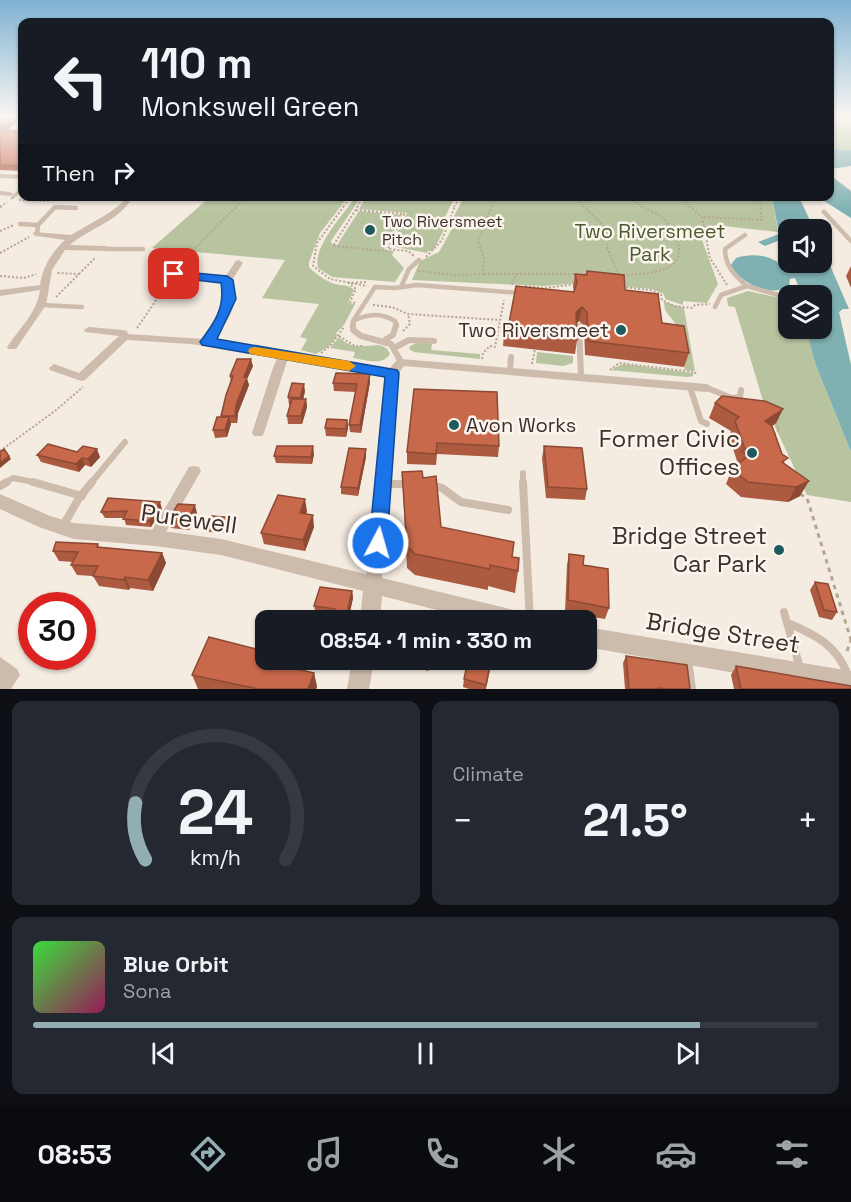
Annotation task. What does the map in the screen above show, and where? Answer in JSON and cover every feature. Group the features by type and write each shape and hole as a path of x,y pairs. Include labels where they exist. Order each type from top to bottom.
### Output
{"street":[{"path":"0,176 18,177"},
{"path":"0,193 13,195"},
{"path":"12,348 44,305 46,272 63,247 71,238 120,209 128,201"},
{"path":"38,230 71,238"},
{"path":"63,247 105,249"},
{"path":"207,342 215,333 228,306 230,299 227,280 239,263"},
{"path":"159,273 227,280"},
{"path":"0,293 44,287"},
{"path":"89,330 123,333 128,338"},
{"path":"54,368 81,377 128,338 160,337 207,342 392,373"},
{"path":"258,433 274,378 284,355"},
{"path":"371,610 384,484 392,373 401,362 482,367 707,388"},
{"path":"155,538 194,471"},
{"name":"Purewell","path":"0,501 45,522 74,531 155,538 220,548 373,585"},
{"path":"373,585 474,610"},
{"name":"Bridge Street","path":"597,639 688,656 850,681"},
{"path":"358,689 361,670"},
{"path":"0,689 6,671"}],"lane":[{"path":"13,195 18,192"},
{"path":"19,224 38,230 55,207 76,208"},
{"path":"824,212 851,241"},
{"path":"744,235 725,249 724,253 732,273 747,286 778,295"},
{"path":"105,249 143,249"},
{"path":"401,287 408,270 419,260"},
{"path":"401,362 396,347 386,339 361,337 353,330 353,321 375,287 417,285 525,293"},
{"path":"715,307 721,296 747,286"},
{"path":"44,305 82,307"},
{"path":"353,321 376,314 387,316 395,321 397,328 393,335 386,339"},
{"path":"579,326 581,376"},
{"path":"396,347 409,340 434,341"},
{"path":"510,370 511,357"},
{"path":"690,387 701,421 707,424"},
{"path":"707,388 732,398 740,397 741,390"},
{"path":"62,527 82,496 125,442"},
{"path":"523,473 529,610"},
{"path":"0,486 14,478 20,478 82,496"},
{"path":"423,483 442,488 461,502 508,510"},
{"path":"384,484 413,484"},
{"path":"784,612 801,673"},
{"path":"788,623 821,638 844,658 850,681"},
{"path":"688,656 692,689"}],"path":[{"path":"0,207 13,195"},
{"path":"128,338 191,252 241,201"},
{"path":"347,201 322,234 313,258 313,266 316,271 338,281 375,287"},
{"path":"361,201 333,246 408,251 419,260 436,251 450,225 450,218 458,201"},
{"path":"483,274 483,258 478,241 494,201"},
{"path":"578,201 606,228 609,237 608,248 618,275"},
{"path":"580,201 584,207"},
{"path":"613,276 646,274 663,270 675,263 680,256 681,248 665,219 634,201"},
{"path":"684,201 702,217"},
{"path":"356,210 404,214 388,249"},
{"path":"0,231 19,224"},
{"path":"0,253 38,230"},
{"path":"44,305 105,249"},
{"path":"408,270 456,275 592,274"},
{"path":"0,276 24,278 46,272 79,274"},
{"path":"482,367 483,353 489,346 495,346 507,286 512,285 516,274"},
{"path":"348,283 356,289 350,302 358,303 357,306"},
{"path":"523,286 545,288 580,284"},
{"path":"614,286 655,291 661,294 662,306"},
{"path":"662,300 682,307 692,308 695,305"},
{"path":"408,314 500,320"},
{"path":"316,360 319,354 339,336 356,346 368,344"},
{"path":"497,338 504,338"},
{"path":"532,367 535,350"},
{"path":"605,373 620,363 695,372 697,378 707,388"},
{"path":"0,451 55,411 87,384"},
{"path":"767,440 779,430 774,418"},
{"path":"798,490 807,498 851,640 844,658"}],"green space":[{"path":"834,148 851,148 851,150 834,149"},
{"path":"205,201 345,201 320,233 309,267 332,283 352,288 354,290 348,303 355,304 344,325 328,347 316,354 301,350 307,339 300,337 319,304 262,298 285,260 152,248"},
{"path":"353,201 358,201 331,241 332,244 337,245 359,211 402,215 384,250 394,251 392,255 404,268 395,282 332,277 318,268 317,260 324,241"},
{"path":"364,201 453,201 444,219 446,226 433,251 427,253 391,246 407,213 359,209"},
{"name":"Two Riversmeet Park","path":"462,201 773,201 778,232 715,225 716,239 701,237 718,284 707,303 683,301 683,305 665,299 664,294 652,289 579,283 544,286 412,280 420,261 439,252 454,225 453,218"},
{"path":"748,291 778,298 778,339 809,339 815,363 851,452 851,502 807,495 763,401 735,307 728,306 727,298"},
{"path":"664,302 684,308 695,371 685,370 678,327 665,310"},
{"path":"339,337 354,346 381,346 386,348 390,354 387,358 378,361 353,358 355,352 330,348"},
{"path":"419,342 432,344 431,350 480,354 480,359 414,352 409,349 410,346"},
{"path":"537,352 573,356 573,363 563,366 536,363"},
{"path":"623,364 693,373 693,376 610,370"}],"water":[{"path":"834,149 851,150 851,166 834,169"},
{"path":"834,178 851,191 851,218 824,201 834,201"},
{"path":"773,201 801,201 809,219 778,219 778,229"},
{"path":"778,234 778,241 765,246 758,242"},
{"path":"750,255 764,256 777,262 778,273 832,273 832,270 849,309 839,312 851,365 851,452 815,363 809,339 832,339 832,285 798,285 795,278 790,279 789,285 778,285 778,289 764,290 749,283 730,266 736,258"}],"building":[{"path":"0,148 18,148 18,166 0,165"},
{"path":"587,271 624,275 625,290 658,294 662,323 684,326 689,353 588,341 587,312 582,307 576,312 577,340 504,332 506,322 509,323 516,286 574,292 577,282 575,274 587,275"},
{"path":"237,359 251,359 244,377 247,377 236,405 235,416 221,416 233,376 230,376"},
{"path":"336,373 370,374 360,425 349,425 357,384 333,383"},
{"path":"292,383 304,384 300,398 288,397"},
{"name":"Avon Works","path":"414,389 497,392 499,446 437,443 436,454 407,452"},
{"path":"722,396 765,401 783,409 765,421 772,426 782,454 788,458 782,462 809,481 796,487 748,482 732,469 748,456 742,451 745,449 735,421 739,417 715,403"},
{"path":"292,399 306,399 301,416 287,416"},
{"path":"217,417 229,417 225,430 213,430"},
{"path":"327,419 347,420 346,429 325,428"},
{"path":"48,444 77,452 83,446 97,449 88,459 82,458 76,464 37,455"},
{"path":"277,446 313,446 311,457 274,456"},
{"path":"544,446 582,448 587,489 548,487"},
{"path":"349,448 366,449 358,488 341,487"},
{"path":"4,449 9,456 0,463 0,452"},
{"path":"422,471 423,478 436,476 441,527 514,542 512,557 519,558 518,571 490,565 490,569 415,554 407,546 402,472"},
{"path":"278,495 305,499 300,513 313,515 303,540 261,533"},
{"path":"108,498 160,502 149,521 123,519 127,511 101,512"},
{"path":"178,504 195,505 187,522 168,520"},
{"path":"212,516 233,518 229,529 207,528"},
{"path":"56,542 98,544 97,547 162,553 148,580 125,577 124,580 93,576 98,566 71,565 78,552 53,551"},
{"path":"569,554 584,556 583,565 608,569 609,608 568,600"},
{"path":"815,582 828,584 837,612 824,610"},
{"path":"320,587 352,591 348,610 314,606"},
{"path":"209,637 255,649 255,670 302,670 314,673 308,689 258,689 192,675"},
{"path":"626,656 687,665 690,689 629,689"},
{"path":"736,666 851,686 851,689 741,689"},
{"path":"466,670 489,670 486,685 464,679"}],"slow traffic":[{"path":"255,351 349,366"}],"place":[{"name":"Two Riversmeet Pitch","path":"370,230"},
{"name":"Two Riversmeet","path":"621,330"},
{"name":"Avon Works","path":"454,425"},
{"name":"Former Civic Offices","path":"752,453"},
{"name":"Bridge Street Car Park","path":"779,550"}],"route":[{"path":"174,274 217,277 227,280 230,299 228,306 215,333 207,342 392,373 378,543"}]}
